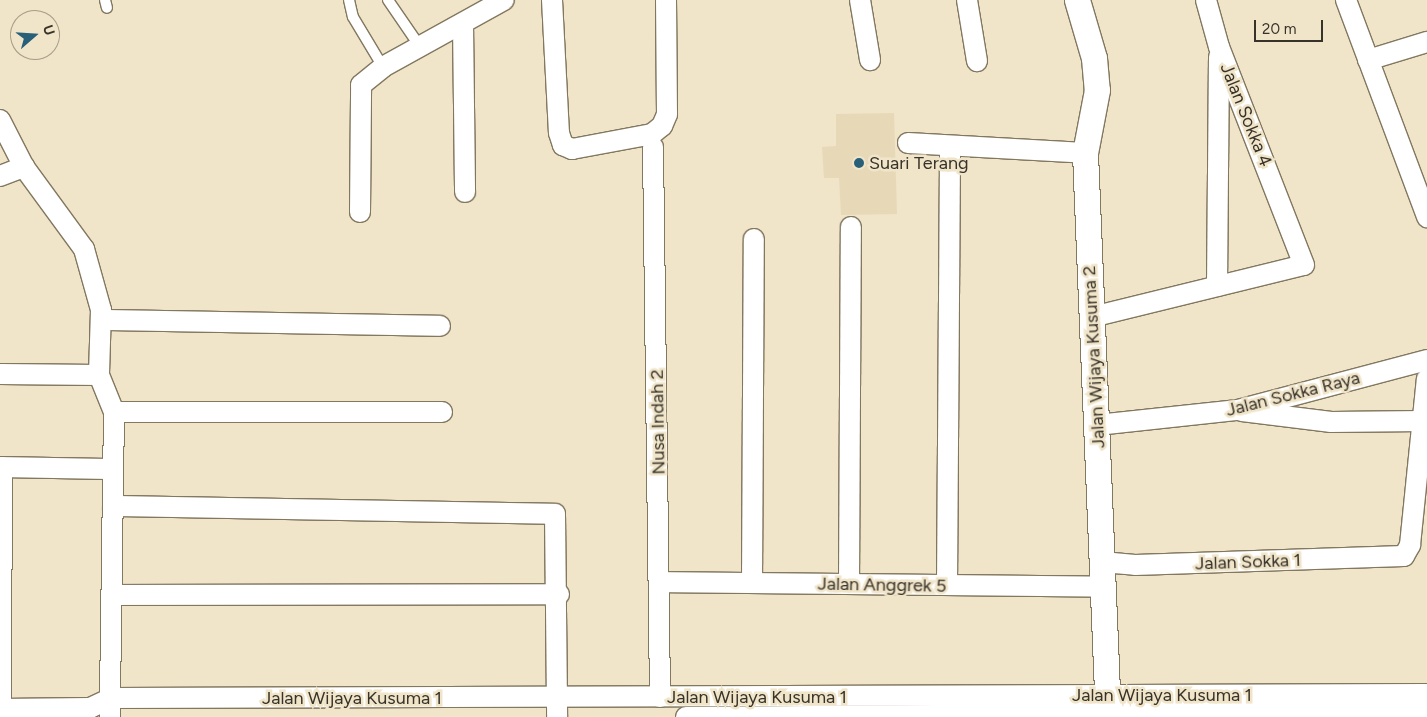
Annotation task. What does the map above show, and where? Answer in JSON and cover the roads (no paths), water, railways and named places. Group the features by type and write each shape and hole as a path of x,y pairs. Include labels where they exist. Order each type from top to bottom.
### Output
{"street":[{"path":"360,212 358,98 367,77 504,0"},
{"path":"552,0 563,145 572,149 652,134 662,126 666,114 666,0"},
{"path":"860,0 870,60"},
{"path":"968,0 977,61"},
{"name":"Jalan Wijaya Kusuma 2","path":"1077,0 1094,58 1097,90 1085,152 1107,709"},
{"path":"1206,0 1219,47"},
{"path":"1346,0 1427,217"},
{"path":"463,24 465,192"},
{"path":"1368,60 1427,42"},
{"name":"Jalan Sokka 4","path":"1217,286 1219,47"},
{"name":"Jalan Sokka 4","path":"1092,317 1299,267 1304,261 1219,47"},
{"path":"0,120 24,167 84,249 103,320 99,375 114,412 111,708"},
{"path":"908,143 1085,152"},
{"name":"Nusa Indah 2","path":"653,146 661,582 660,697"},
{"path":"947,586 950,146"},
{"path":"0,176 24,167"},
{"path":"849,584 851,227"},
{"path":"752,583 754,240"},
{"path":"103,320 440,326"},
{"name":"Jalan Sokka Raya","path":"1097,425 1238,410 1427,360"},
{"path":"0,374 99,375"},
{"path":"1238,410 1331,422 1423,421 1427,379"},
{"path":"114,412 442,412"},
{"name":"Jalan Sokka 1","path":"1102,562 1135,565 1394,558 1408,553 1423,421"},
{"path":"1,712 1,467 112,469"},
{"path":"113,506 550,512 557,518 559,594 557,707"},
{"name":"Jalan Anggrek 5","path":"661,582 1103,588"},
{"path":"112,594 559,594"},
{"name":"Jalan Wijaya Kusuma 1","path":"1407,708 1427,694"},
{"name":"Jalan Wijaya Kusuma 1","path":"1,712 96,713 111,708 557,707 660,697 1107,709"},
{"name":"Jalan Wijaya Kusuma 1","path":"686,717 1107,709 1407,708 1427,711"}],"lane":[{"path":"349,0 353,18 383,67"},
{"path":"388,0 421,48"}],"place":[{"name":"Suari Terang","path":"859,163"}]}
